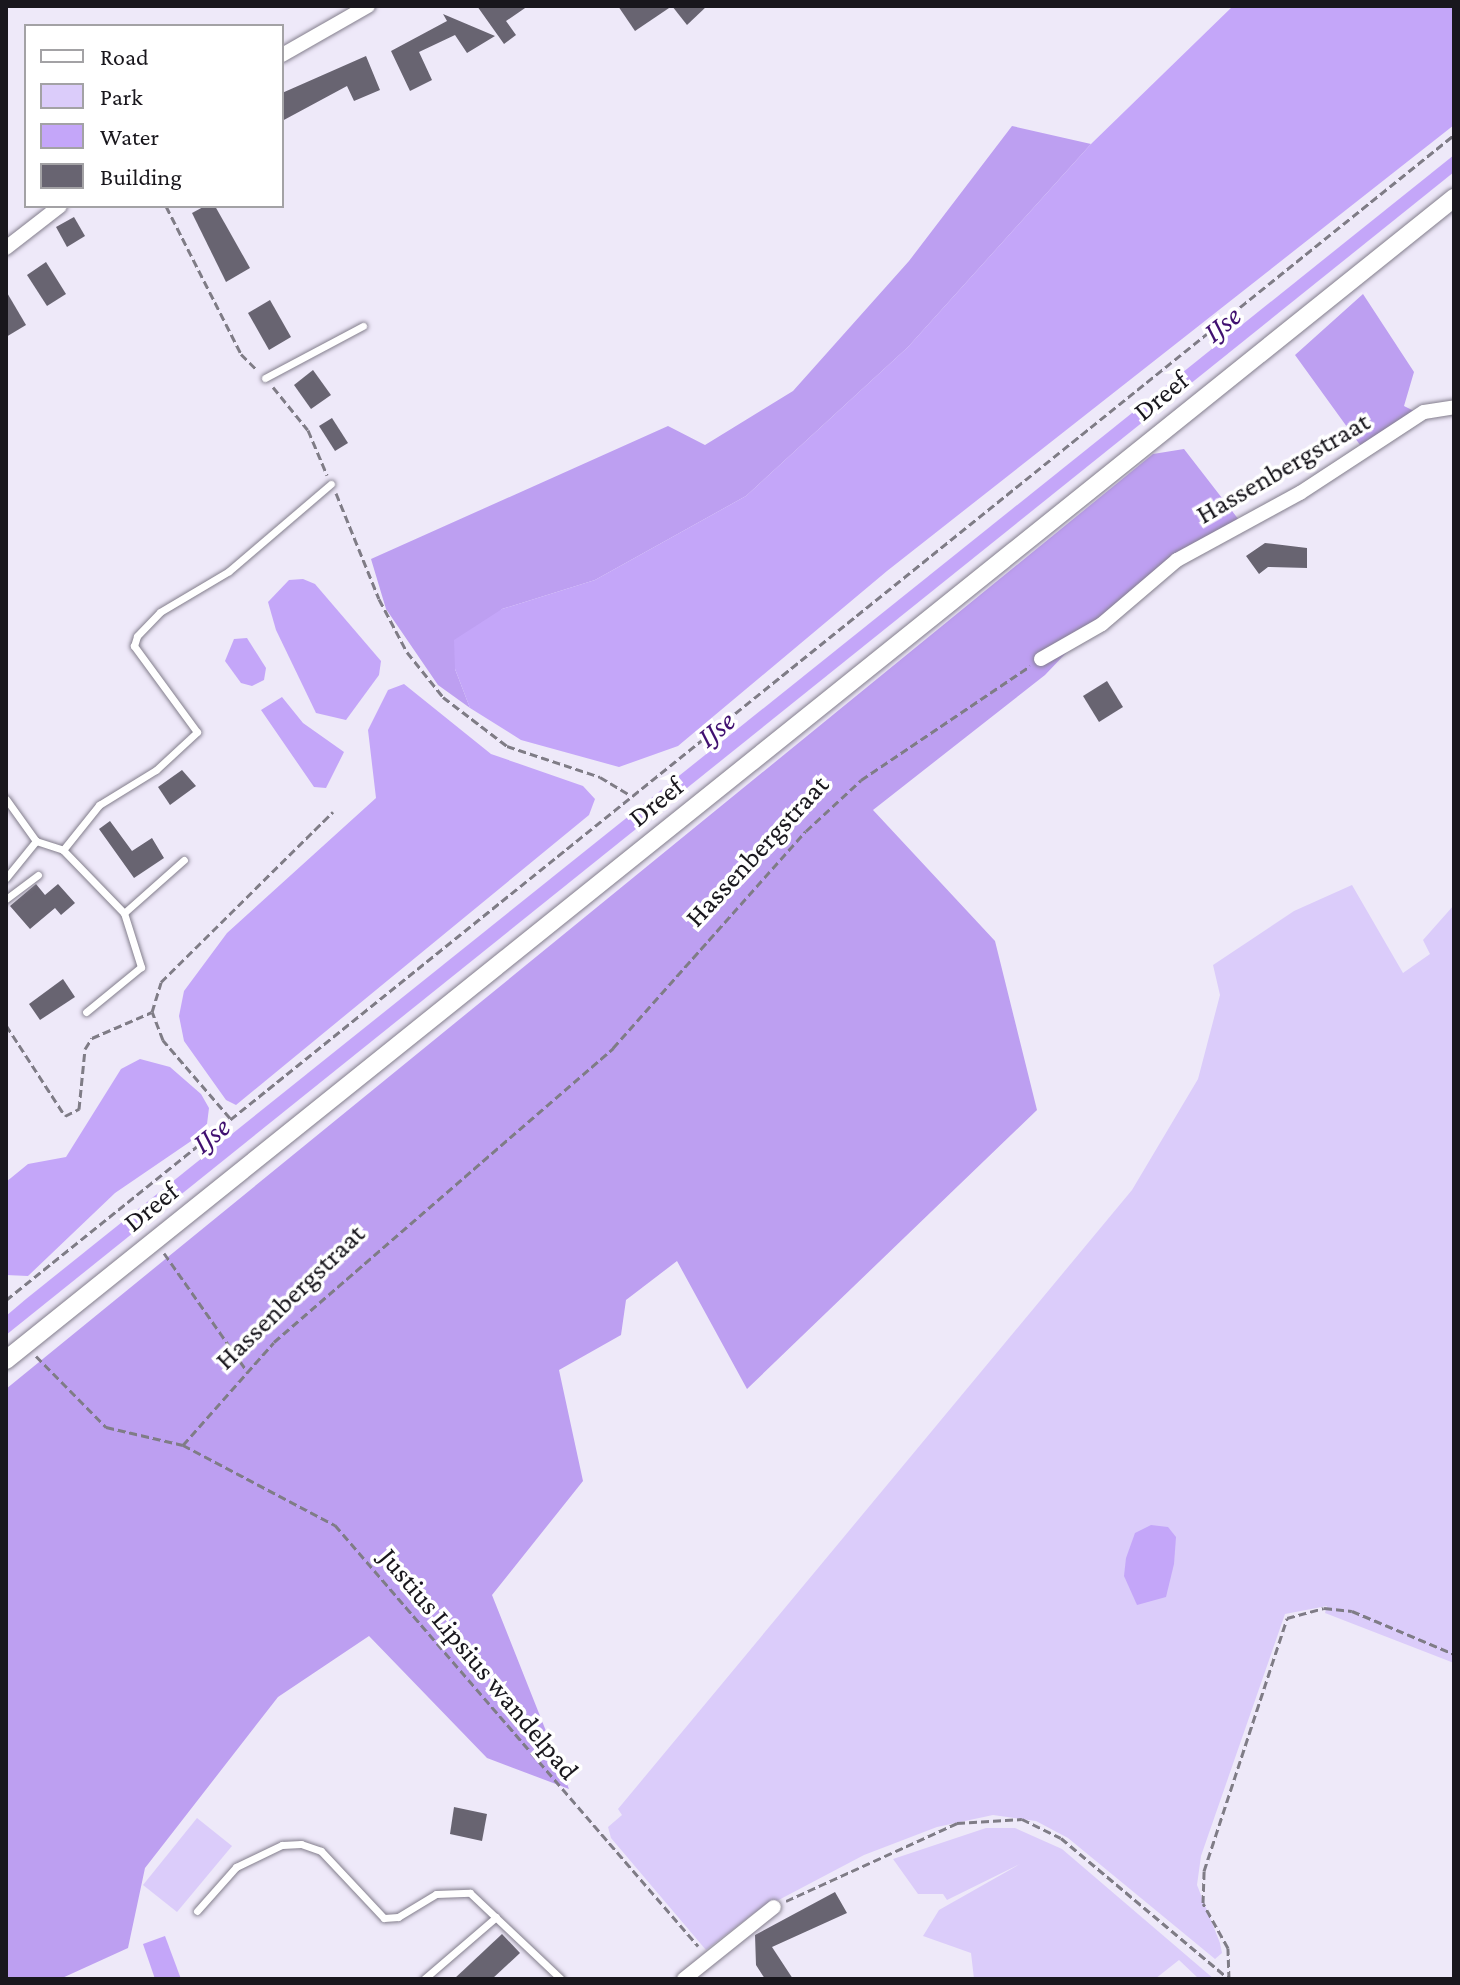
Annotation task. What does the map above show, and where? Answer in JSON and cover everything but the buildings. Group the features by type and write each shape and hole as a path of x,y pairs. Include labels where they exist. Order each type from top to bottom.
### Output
{"main road":[{"name":"Dreef","path":"6,1360 1454,198"}],"street":[{"path":"284,54 368,6"},
{"path":"6,248 57,208"},
{"name":"Hassenbergstraat","path":"1041,659 1102,624 1177,560 1300,493 1424,412 1454,407"},
{"path":"684,1979 708,1956 774,1907"}],"lane":[{"path":"265,378 363,326"},
{"path":"63,850 99,805 156,770 197,732 134,646 137,636 160,612 229,571 331,484"},
{"path":"6,799 36,841 63,850 124,913 141,967 86,1012"},
{"path":"6,878 36,841"},
{"path":"124,913 184,860"},
{"path":"6,899 38,875"},
{"path":"197,1911 253,1856 301,1844 321,1851 384,1918 436,1894 470,1893 561,1979"},
{"path":"424,1979 496,1917"}],"path":[{"path":"6,1300 628,794 1454,135"},
{"path":"367,566 407,652 465,716 507,746 600,777 628,794"},
{"name":"Hassenbergstraat","path":"183,1445 247,1371 363,1260 613,1048 806,831 861,780 1041,659"},
{"path":"230,1118 163,1040 152,1012 161,982 333,812"},
{"path":"6,1025 65,1116 79,1109 85,1049 92,1038 152,1012"},
{"path":"154,1241 247,1371"},
{"name":"Justius Lipsius wandelpad","path":"26,1344 106,1427 183,1445 335,1525 435,1633 548,1778 708,1956"},
{"path":"1229,1979 1228,1948 1203,1903 1204,1871 1287,1618 1324,1608 1352,1611 1454,1654"},
{"path":"774,1907 937,1830 988,1818 1022,1819 1061,1838 1229,1979"}],"green space":[{"path":"1352,885 1403,973 1430,954 1423,940 1454,905 1454,1663 1325,1613 1327,1606 1285,1614 1201,1856 1197,1885 1220,1943 1222,1953 1215,1959 1068,1838 1036,1821 993,1815 937,1827 864,1855 754,1913 706,1950 611,1838 608,1827 622,1815 618,1809 1132,1190 1198,1079 1220,995 1213,965 1294,911"},
{"path":"197,1818 232,1846 177,1912 143,1885"},
{"path":"986,1828 1015,1828 1062,1849 1214,1979 1199,1979 1179,1960 1155,1979 974,1979 971,1953 923,1936 939,1910 1020,1864 947,1900 943,1894 918,1894 893,1859"}],"shaded area":[{"path":"1012,126 1091,144 908,347 746,496 595,580 502,609 455,669 470,708 438,685 386,609 371,559 668,426 705,445 793,391 909,261"},
{"path":"1363,294 1414,372 1404,406 1414,411 1363,449 1295,355"},
{"path":"1184,449 1239,520 1088,630 1045,675 873,810 995,941 1037,1110 747,1389 677,1261 626,1300 621,1335 559,1370 583,1481 492,1595 569,1789 487,1758 369,1636 278,1697 145,1868 128,1948 60,1979 6,1979 6,1389 1153,454"}],"water":[{"path":"1233,6 1454,6 1454,125 887,571 678,746 619,767 521,740 470,708 455,669 454,640 502,609 595,580 746,496 908,347 1091,144"},
{"path":"1454,155 1454,172 6,1335 6,1316 26,1299"},
{"path":"303,579 315,584 381,661 379,675 346,720 316,713 276,630 268,602 289,580"},
{"path":"247,638 266,668 264,680 252,686 241,683 225,661 234,639"},
{"path":"404,684 491,754 583,786 595,799 589,815 236,1105 226,1100 184,1041 179,1016 184,991 227,933 376,798 368,730 388,690"},
{"path":"282,697 303,723 344,752 326,788 314,787 261,710"},
{"path":"140,1059 170,1067 201,1094 209,1108 207,1124 197,1137 115,1193 28,1276 6,1275 6,1182 28,1164 66,1157 121,1069"},
{"path":"1151,1525 1168,1527 1176,1537 1174,1564 1166,1597 1137,1605 1124,1576 1126,1558 1135,1533"},
{"path":"165,1936 181,1979 155,1979 143,1944"}],"water label":[{"name":"IJse","path":"1222,324"},
{"name":"IJse","path":"716,729"},
{"name":"IJse","path":"211,1135"}]}
